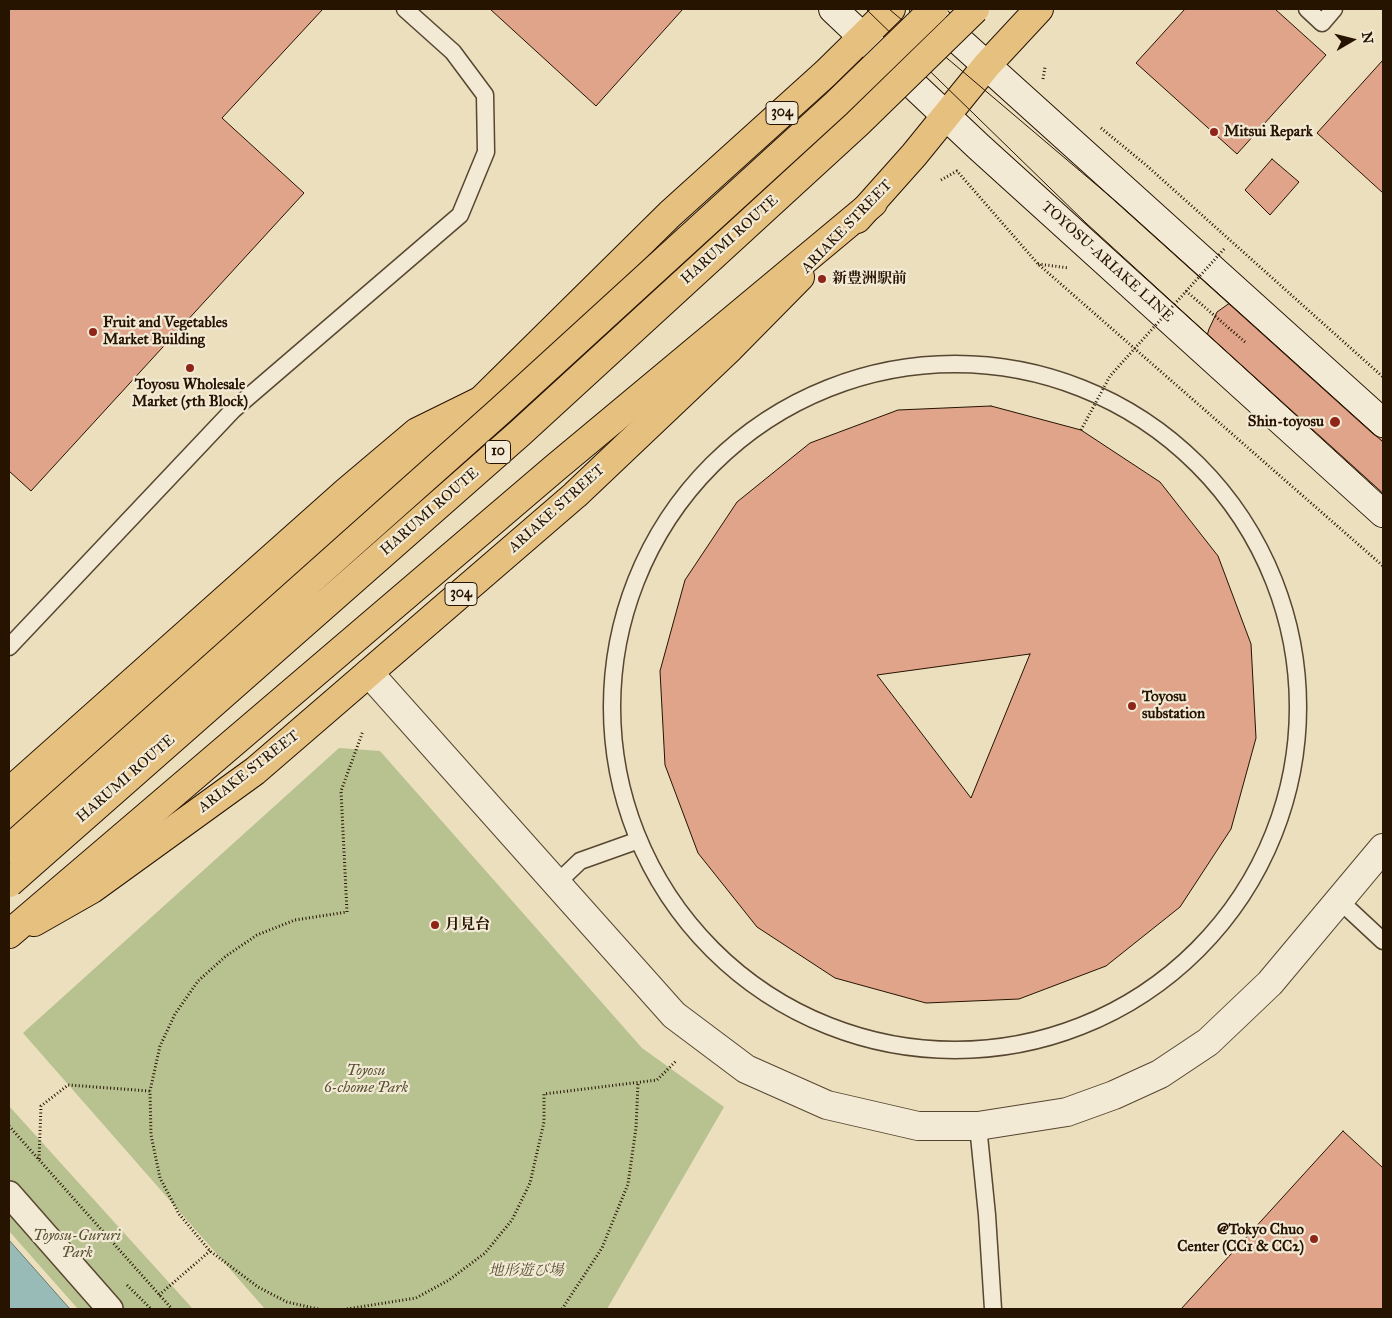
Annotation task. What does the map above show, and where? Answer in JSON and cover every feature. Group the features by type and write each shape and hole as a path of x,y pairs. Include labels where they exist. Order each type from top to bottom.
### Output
{"main road":[{"name":"TOYOSU-ARIAKE LINE","path":"833,9 986,154 1383,513"},
{"name":"304","path":"9,824 433,448 670,214 826,73 891,9"},
{"path":"924,9 1383,424"},
{"name":"HARUMI ROUTE","path":"9,849 500,410 829,110 934,9"},
{"name":"HARUMI ROUTE","path":"9,883 520,433 857,124 975,9"},
{"name":"ARIAKE STREET","path":"9,935 92,889 255,771 575,495 730,348 873,203 987,65 1039,9"},
{"path":"9,935 555,468 873,203"},
{"path":"9,792 346,492 417,432 480,401"},
{"path":"369,673 674,1016 746,1069 827,1106 918,1126 978,1126 1067,1112 1114,1095 1160,1074 1208,1042 1270,983 1340,902 1383,848"}],"street":[{"path":"9,1194 110,1309"}],"lane":[{"path":"9,647 233,410 460,215 486,152 485,95 453,52 405,9"},
{"path":"1307,9 1322,23 1334,9"},
{"path":"945,363 997,366 1031,372 1085,389 1139,418 1188,456 1235,510 1270,574 1290,640 1297,694 1293,761 1289,784 1274,830 1241,897 1195,953 1174,972 1140,997 1085,1026 1049,1038 1009,1047 950,1051 901,1047 855,1036 826,1026 776,1001 718,956 699,936 669,897 639,840 631,821 617,765 612,705 617,650 635,584 658,534 700,477 743,436 781,410 818,391 881,371 945,363"},
{"path":"556,884 580,861 639,840"},
{"path":"1340,902 1383,941"},
{"path":"978,1126 987,1215 992,1309"}],"path":[{"path":"1045,67 1043,80 1050,86"},
{"path":"1094,122 1153,172 1383,378"},
{"path":"940,180 957,171 1038,264 1383,566"},
{"path":"1082,430 1110,376 1225,248"},
{"path":"1038,264 1073,269"},
{"path":"1186,291 1245,342"},
{"path":"318,1309 287,1302 258,1288 210,1251 180,1214 160,1178 151,1135 150,1091 164,1038 175,1014 205,975 226,956 257,935 295,920 347,912 341,792 364,731"},
{"path":"347,1309 416,1298 449,1280 485,1253 512,1220 530,1183 544,1122 544,1094 657,1080 677,1060"},
{"path":"562,1309 602,1248 628,1184 636,1128 638,1083"},
{"path":"39,1160 41,1106 68,1085 150,1091"},
{"path":"9,1126 172,1309"},
{"path":"159,1294 210,1251"}],"green space":[{"name":"Toyosu 6-chome Park","path":"339,748 380,751 642,1048 724,1107 607,1309 265,1309 23,1033"},
{"name":"Toyosu-Gururi Park","path":"9,1106 193,1309 78,1309 9,1231"}],"water":[{"path":"9,1240 70,1309 9,1309"}],"building":[{"name":"Fruit and Vegetables Market Building","path":"9,9 323,9 222,118 304,193 31,491 9,471"},
{"path":"490,9 683,9 596,106"},
{"path":"1185,9 1275,9 1326,55 1237,154 1136,63"},
{"path":"1383,60 1383,193 1317,133"},
{"path":"1272,159 1299,182 1270,215 1245,190"},
{"path":"1234,300 1383,417 1383,507 1204,346 1217,312"},
{"name":"Toyosu substation","path":"991,406 1081,430 1160,482 1218,556 1251,644 1256,738 1231,829 1180,907 1106,966 1019,999 926,1003 835,978 757,927 698,853 665,765 660,671 685,580 737,502 810,443 898,410","holes":["1030,654 971,798 877,675"]},
{"name":"@Tokyo Chuo Center (CC1 & CC2)","path":"1343,1131 1383,1168 1383,1309 1181,1309"}],"tram line":[{"path":"866,9 1086,223 1383,495"},
{"path":"889,9 1119,204 1383,442"}],"place":[{"name":"Mitsui Repark","path":"1214,132"},
{"name":"新豊洲駅前","path":"822,279"},
{"name":"Fruit and Vegetables Market Building","path":"93,332"},
{"name":"Toyosu Wholesale Market (5th Block)","path":"190,368"},
{"name":"Shin-toyosu","path":"1335,422"},
{"name":"Toyosu substation","path":"1132,706"},
{"name":"月見台","path":"435,925"},
{"name":"@Tokyo Chuo Center (CC1 & CC2)","path":"1314,1239"}],"park label":[{"name":"地形遊び場","path":"526,1271"}]}
